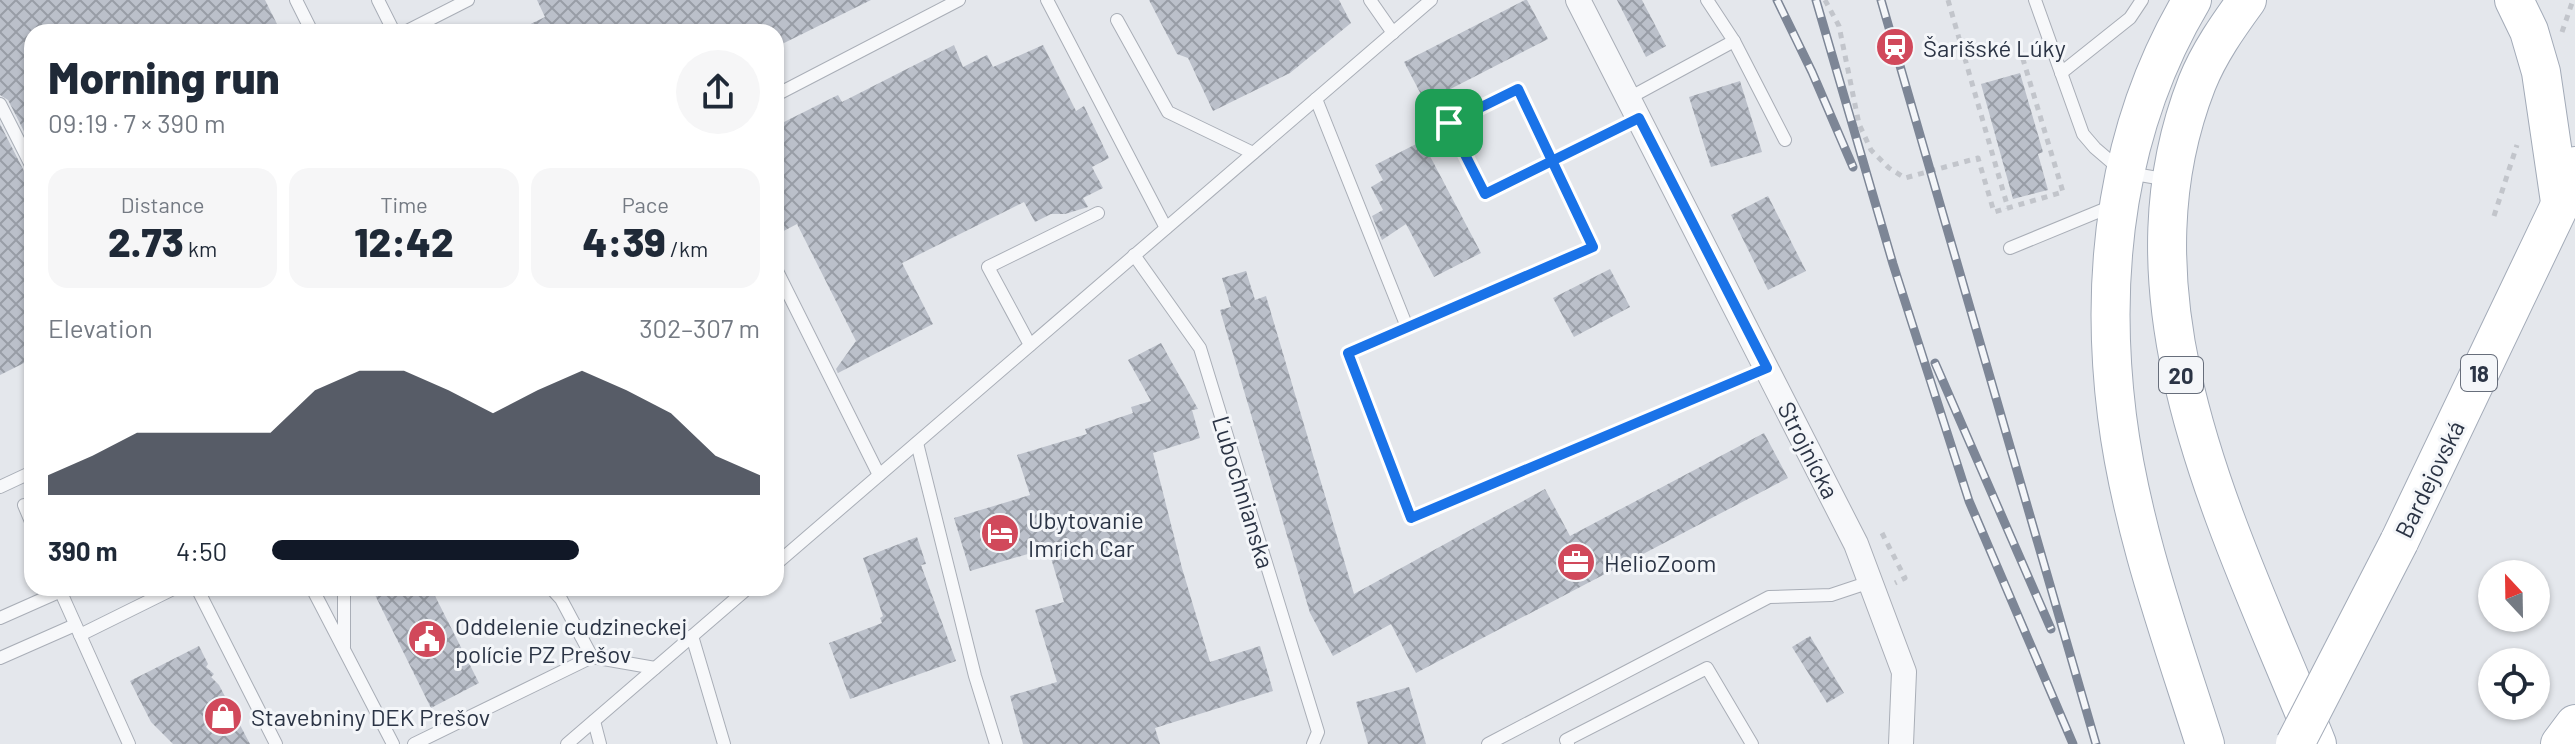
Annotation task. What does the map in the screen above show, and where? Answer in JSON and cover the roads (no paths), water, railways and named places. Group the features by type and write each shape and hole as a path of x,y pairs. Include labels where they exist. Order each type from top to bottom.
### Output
{"main road":[{"path":"2192,0 2175,29 2137,122 2121,188 2112,256 2109,327 2117,417 2139,528 2205,744"},
{"name":"20","path":"2247,0 2218,41 2197,81 2176,145 2167,218 2171,309 2176,353 2189,413 2231,531 2317,744"},
{"path":"2514,0 2529,31 2541,72 2568,197"},
{"name":"Bardejovská","path":"2295,744 2399,542 2568,197 2575,166"},
{"path":"2560,744 2575,724"}],"street":[{"name":"Strojnícka","path":"1578,0 1856,544 1904,672 1901,744"}],"lane":[{"path":"296,0 308,24"},
{"path":"378,0 390,24"},
{"path":"421,24 468,0"},
{"path":"784,91 959,0"},
{"path":"1047,0 1166,228"},
{"path":"1370,0 1393,33"},
{"path":"784,557 1431,0"},
{"path":"1707,0 1734,41 1785,140"},
{"path":"2035,0 2083,134 2121,188"},
{"path":"2061,73 2130,18 2142,0"},
{"path":"1117,20 1168,112 1253,153"},
{"path":"1734,41 1554,160 1485,194 1449,123 1518,89 1554,160 1593,247 1348,353 1411,518 1767,368"},
{"path":"1316,99 1407,327"},
{"path":"0,104 24,151"},
{"path":"2010,248 2121,188 2172,181"},
{"path":"1030,345 988,267 1098,213"},
{"name":"Ľubochnianska","path":"1134,255 1200,348 1318,732 1313,744"},
{"path":"784,285 879,475"},
{"path":"917,443 975,676 996,744"},
{"path":"0,487 24,476"},
{"path":"1488,744 1769,597 1831,595 1870,582"},
{"path":"0,618 47,596"},
{"path":"63,596 129,744"},
{"path":"0,658 78,630 157,596"},
{"path":"201,596 276,744"},
{"path":"316,596 393,744"},
{"path":"344,596 344,650"},
{"path":"562,596 592,657"},
{"path":"567,744 739,596"},
{"path":"692,636 724,744"},
{"path":"414,744 592,657 655,668"},
{"path":"1568,744 1566,740 1707,668 1752,744"},
{"path":"594,721 600,744"}],"railway":[{"path":"1777,0 1853,167"},
{"path":"1816,0 1893,264 1969,501 2073,744"},
{"path":"1881,0 2096,744"},
{"path":"1935,363 2051,629"}],"place":[{"name":"Šarišské Lúky","path":"1895,47"},
{"name":"Ubytovanie Imrich Car","path":"1000,533"},
{"name":"HelioZoom","path":"1576,562"},
{"name":"Oddelenie cudzineckej polície PZ Prešov","path":"427,639"},
{"name":"Stavebniny DEK Prešov","path":"223,716"}]}
